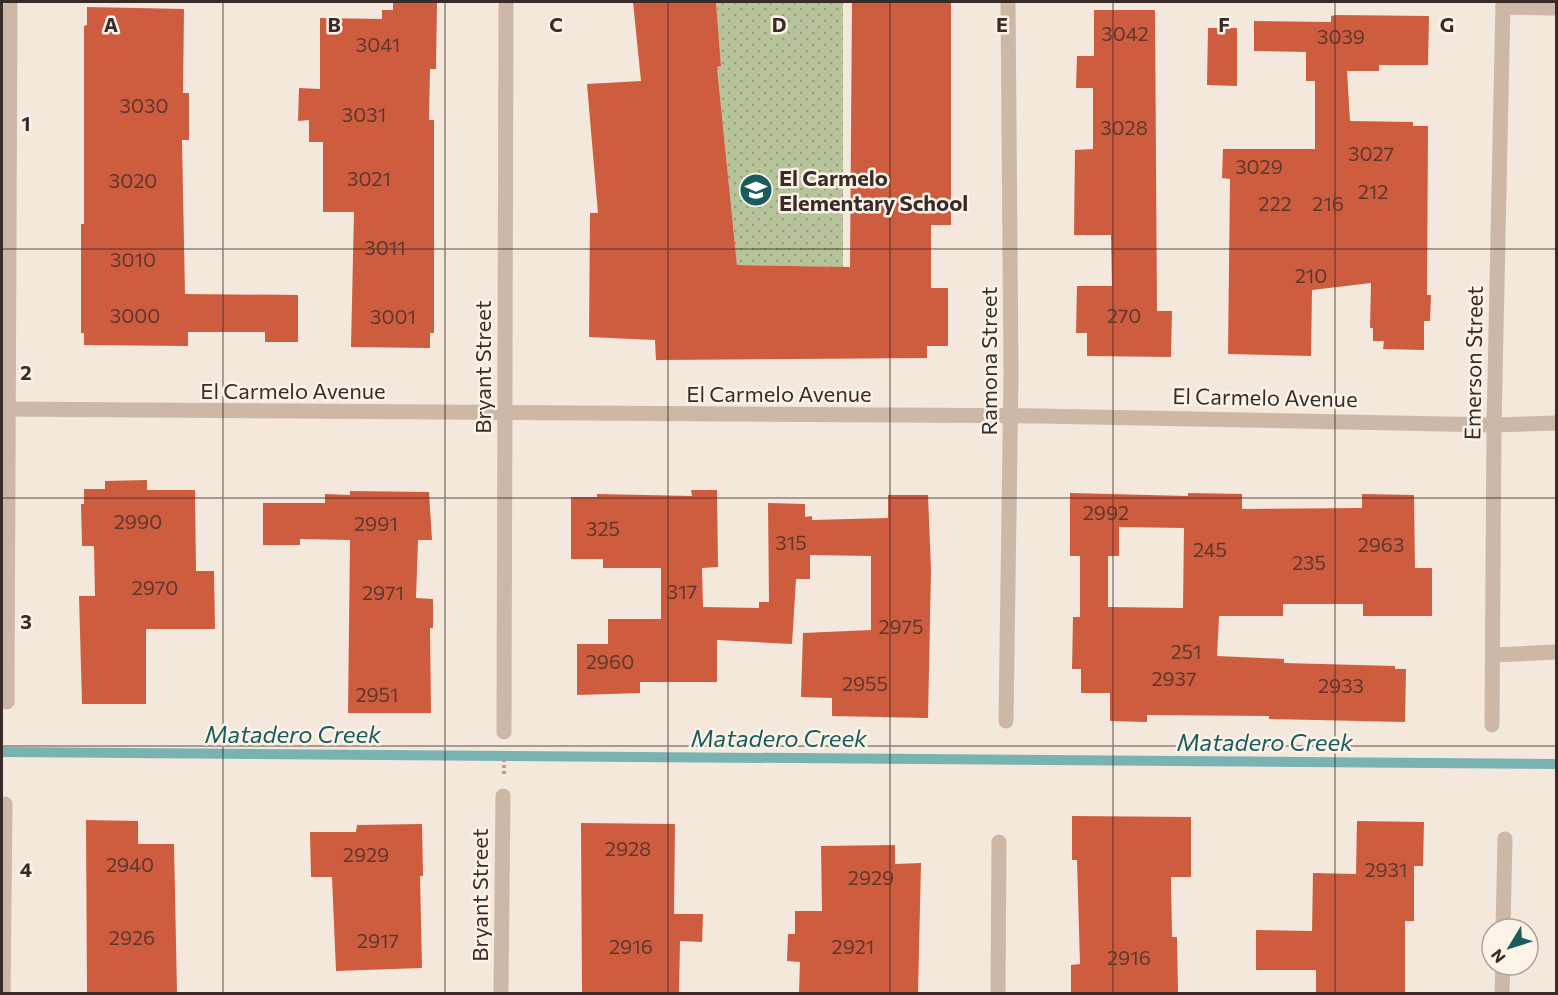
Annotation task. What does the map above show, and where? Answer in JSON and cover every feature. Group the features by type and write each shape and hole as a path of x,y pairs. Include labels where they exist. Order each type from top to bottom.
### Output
{"street":[{"path":"7,702 4,409 10,2"},
{"name":"Bryant Street","path":"504,732 506,2"},
{"name":"Ramona Street","path":"1006,720 1011,416 1008,2"},
{"path":"1503,4 1557,8"},
{"name":"Emerson Street","path":"1492,725 1494,425 1503,4"},
{"name":"El Carmelo Avenue","path":"4,409 1011,416 1494,425 1557,423"},
{"path":"1493,655 1557,652"},
{"name":"Bryant Street","path":"501,993 503,796"},
{"path":"3,993 5,804"},
{"path":"1503,917 1505,839"},
{"path":"998,993 999,842"},
{"path":"1502,993 1503,977"}],"path":[{"path":"503,796 504,732"}],"green space":[{"path":"716,2 843,2 843,267 737,265 717,67 721,66"}],"building":[{"path":"393,2 437,2 436,69 430,69 429,120 434,120 434,333 430,333 430,348 351,347 354,212 323,212 323,142 309,142 309,120 298,121 299,88 320,89 320,18 382,19 382,10 393,10"},
{"path":"633,2 716,2 721,66 717,67 737,265 850,267 852,2 951,2 951,225 931,225 931,288 948,288 948,346 927,346 927,358 656,360 655,340 589,337 590,213 598,213 587,84 641,81"},
{"path":"87,7 184,9 183,93 189,93 189,140 182,140 185,294 298,295 298,342 265,342 265,332 188,332 188,346 84,345 84,333 81,333 81,224 84,224 84,26 87,25"},
{"path":"1094,10 1155,10 1157,311 1172,311 1171,357 1087,356 1087,333 1076,333 1077,286 1112,286 1111,235 1074,235 1075,150 1093,149 1093,88 1076,88 1077,56 1094,56"},
{"path":"1331,16 1429,16 1428,65 1379,65 1379,71 1347,71 1350,121 1413,122 1413,126 1428,126 1427,295 1431,295 1430,321 1424,321 1424,350 1383,349 1384,341 1373,341 1373,328 1370,328 1371,283 1312,290 1311,356 1228,354 1230,179 1222,178 1223,149 1315,149 1315,81 1306,81 1306,52 1254,51 1254,21 1331,22"},
{"path":"1208,28 1237,28 1237,86 1207,85"},
{"path":"147,480 147,490 195,490 196,571 214,571 215,629 146,629 146,704 82,704 79,596 95,596 94,546 82,546 81,504 84,504 84,489 105,489 105,481"},
{"path":"691,490 717,490 718,567 702,568 703,607 759,608 759,602 769,602 768,503 805,504 805,517 812,516 812,520 888,518 888,495 928,495 931,570 928,718 832,716 832,698 801,697 803,633 871,630 871,556 810,555 810,579 796,579 792,644 717,640 717,682 640,682 640,693 577,695 577,644 608,644 608,619 661,619 661,568 603,568 603,559 571,559 571,497 597,497 597,494 692,496"},
{"path":"350,491 429,492 432,540 418,540 416,598 433,599 433,628 430,628 431,713 348,713 350,540 300,539 300,545 263,545 263,503 325,503 325,494 350,495"},
{"path":"1070,493 1188,496 1188,493 1242,494 1242,509 1362,508 1362,494 1414,495 1415,568 1432,568 1432,616 1363,616 1363,604 1283,604 1283,616 1219,616 1217,656 1284,659 1284,663 1395,666 1395,669 1406,669 1405,722 1269,719 1269,716 1147,715 1147,722 1110,721 1110,693 1081,693 1081,669 1072,669 1073,617 1080,617 1080,556 1070,556","holes":["1119,527 1184,528 1183,608 1108,607 1108,556 1119,556"]},
{"path":"1072,816 1191,817 1191,877 1171,877 1172,937 1177,937 1178,993 1071,993 1071,965 1080,964 1077,860 1072,860"},
{"path":"86,820 138,821 138,844 174,844 177,993 87,993"},
{"path":"1357,821 1424,822 1423,866 1414,866 1414,921 1405,921 1405,993 1316,993 1316,970 1256,970 1256,930 1312,931 1313,873 1356,874"},
{"path":"581,823 675,824 674,914 703,914 702,942 680,941 679,993 582,993"},
{"path":"422,824 423,876 420,876 422,968 336,971 332,877 311,877 310,832 356,832 357,825"},
{"path":"895,845 895,864 921,863 918,993 799,993 800,962 787,961 788,934 795,934 795,911 822,911 821,846"}],"waterway":[{"name":"Matadero Creek","path":"2,752 1556,764"}],"place":[{"name":"El Carmelo Elementary School","path":"756,190"}]}
